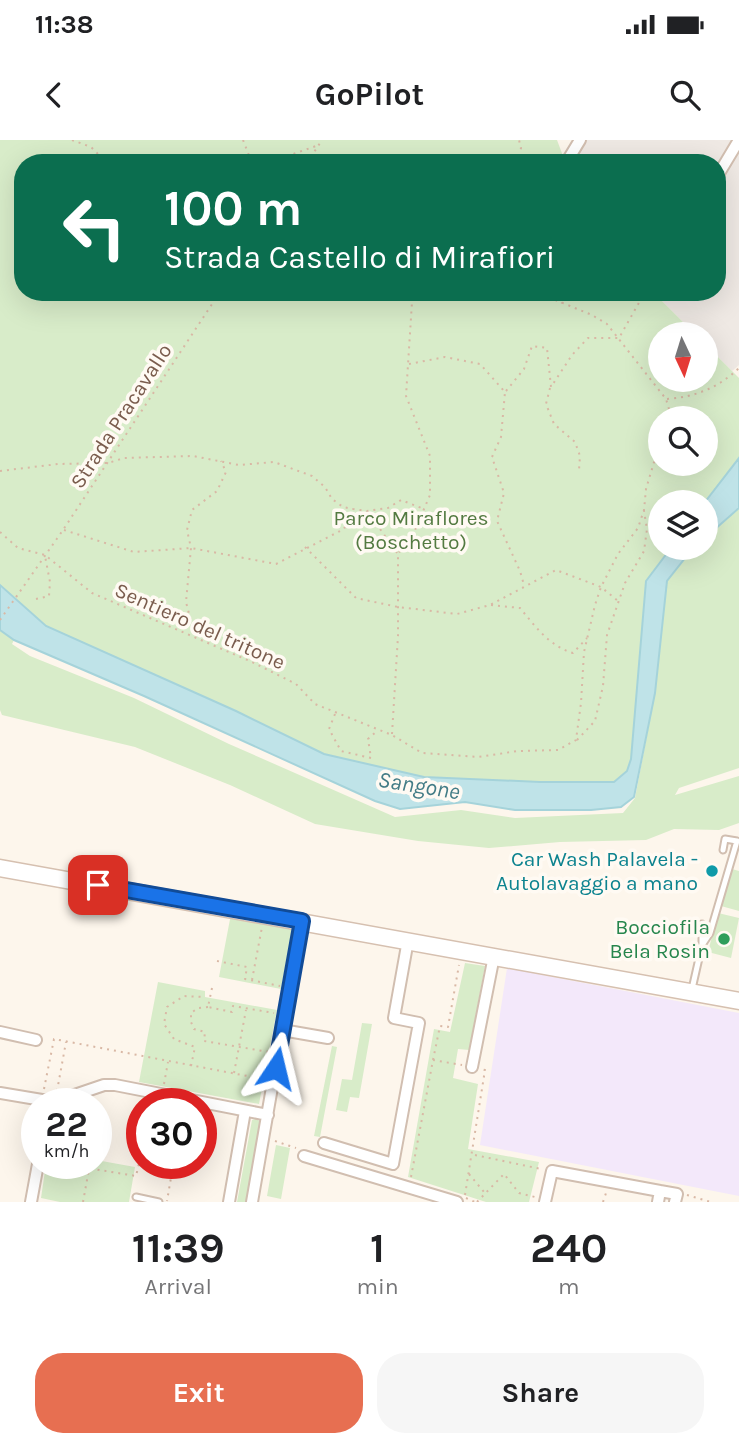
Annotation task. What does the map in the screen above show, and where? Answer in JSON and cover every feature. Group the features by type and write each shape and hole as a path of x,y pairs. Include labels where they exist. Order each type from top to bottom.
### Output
{"street":[{"path":"726,162 739,140"},
{"path":"0,868 739,1001"},
{"path":"252,1202 302,921"},
{"path":"324,1143 393,1164 419,1023 394,1018 408,940"},
{"path":"472,1067 494,956"},
{"path":"282,1030 328,1038"},
{"path":"0,1032 36,1040"},
{"path":"98,1088 109,1085 127,1088"},
{"path":"0,1093 21,1097"},
{"path":"217,1105 268,1115"},
{"path":"229,1202 245,1111"},
{"path":"304,1156 461,1200"},
{"path":"545,1202 552,1171 676,1198"},
{"path":"32,1202 36,1179"}],"lane":[{"path":"702,945 710,933 737,841 725,839 723,850"},
{"path":"692,992 702,945 702,924"},
{"path":"136,1197 159,1202"}],"path":[{"path":"72,140 91,147 98,154"},
{"path":"313,154 322,140"},
{"path":"293,154 319,145"},
{"name":"Strada Pracavallo","path":"0,620 63,530 214,301"},
{"path":"392,735 398,554 415,530 430,495 430,456 406,397 412,301"},
{"path":"558,301 607,324 666,399 668,406"},
{"path":"619,338 640,301"},
{"path":"579,470 580,456 575,442 554,424 546,404 551,387 572,355 588,338 619,338"},
{"path":"525,587 497,521 504,493 492,457 501,437 505,391 524,369 532,346 547,348 551,387"},
{"path":"408,364 444,357 480,364 505,391"},
{"path":"666,399 687,397 719,385 739,368"},
{"path":"0,471 58,464 107,463 124,458 192,456 239,465 274,462 312,476 342,507 367,511 387,508 401,500 424,509"},
{"path":"195,636 186,602 191,548 187,530 192,509 217,491 226,472 221,460"},
{"path":"576,740 595,721 603,686 607,635 625,583 644,551 644,510 650,476"},
{"path":"63,530 134,552 191,548 276,564 344,529 353,509"},
{"path":"576,740 584,652 601,587 618,554 638,528 644,510"},
{"path":"367,511 398,554"},
{"name":"Sentiero del tritone","path":"0,532 18,548 45,555 92,593 195,636 296,684 315,704 392,735 422,753 478,757 518,751 558,750 576,740"},
{"path":"305,547 356,598 398,607 457,614 490,605 556,570 601,587 618,601"},
{"path":"36,599 48,596 50,582 45,555"},
{"path":"490,605 520,608 539,631 562,649 573,653 588,637"},
{"path":"336,713 329,729 341,751 372,758 368,739 378,730"},
{"path":"252,981 265,914"},
{"path":"410,1181 440,1026 448,1027 462,950"},
{"path":"217,961 247,967 245,979 290,988"},
{"path":"208,1007 212,988"},
{"path":"191,1066 195,1047 174,1039 164,1024 167,1007 184,996 204,997"},
{"path":"278,1054 204,1041 205,1032 194,1029 191,1013 198,1008 208,1007 232,1012 233,1006 285,1016"},
{"path":"234,1074 247,1008"},
{"path":"49,1088 54,1039 274,1082"},
{"path":"52,1088 66,1041"},
{"path":"433,1060 485,1070 469,1174 461,1200"},
{"path":"164,1088 169,1061"},
{"path":"472,1155 552,1171"},
{"path":"469,1174 484,1192"},
{"path":"477,1202 504,1174 519,1194 530,1196"},
{"path":"83,1202 87,1179"},
{"path":"167,1202 171,1179"},
{"path":"676,1198 711,1202"}],"shaded area":[{"path":"586,140 739,140 739,365 732,371 718,357 718,322 683,322 662,301 726,301 726,154 577,154"},
{"path":"507,968 739,1013 739,1196 480,1145"}],"green space":[{"name":"Parco Miraflores (Boschetto)","path":"0,140 557,140 562,154 14,154 14,301 662,301 683,322 648,322 648,392 718,392 718,357 739,378 739,457 714,490 648,490 648,560 662,560 646,581 631,759 627,771 614,782 424,777 324,754 236,711 46,626 0,585"},
{"path":"739,508 739,768 679,788 675,795 739,776 739,823 719,830 674,829 646,840 560,842 489,848 418,841 315,824 230,785 135,747 2,715 0,710 0,630 14,640 12,644 30,656 134,698 229,744 395,817 461,810 515,818 623,813 635,798 655,693 667,581 684,560 718,560 718,527"},
{"name":"Bocciofila Bela Rosin","path":"732,869 739,871 739,911 721,906"},
{"name":"Bocciofila Bela Rosin","path":"718,913 739,918 731,958 708,952"},
{"path":"231,914 293,925 281,989 219,977"},
{"path":"465,963 485,966 469,1050 458,1049 453,1078 478,1084 468,1149 539,1162 529,1202 486,1202 408,1177 434,1029 450,1032"},
{"path":"158,982 205,991 205,997 277,1010 259,1104 217,1096 217,1088 172,1088 139,1082"},
{"path":"362,1023 372,1024 359,1098 350,1097 347,1112 336,1110 342,1079 352,1080"},
{"path":"332,1046 337,1047 320,1137 314,1136"},
{"path":"252,1120 260,1121 246,1202 237,1202"},
{"path":"276,1145 290,1148 281,1199 267,1196"},
{"path":"112,1163 126,1165 126,1179 133,1179 129,1202 60,1202 41,1198 44,1179 112,1179"}],"water":[{"path":"739,458 739,508 718,527 718,490 714,490"},
{"name":"Sangone","path":"662,560 684,560 667,581 655,693 634,797 621,807 591,810 515,810 465,802 400,809 375,801 14,640 0,630 0,585 46,626 236,711 324,754 424,777 614,782 627,771 631,759 646,581"}],"place":[{"name":"Car Wash Palavela - Autolavaggio a mano","path":"712,871"},
{"name":"Bocciofila Bela Rosin","path":"724,939"}],"route":[{"path":"98,885 302,921 276,1068"}]}
